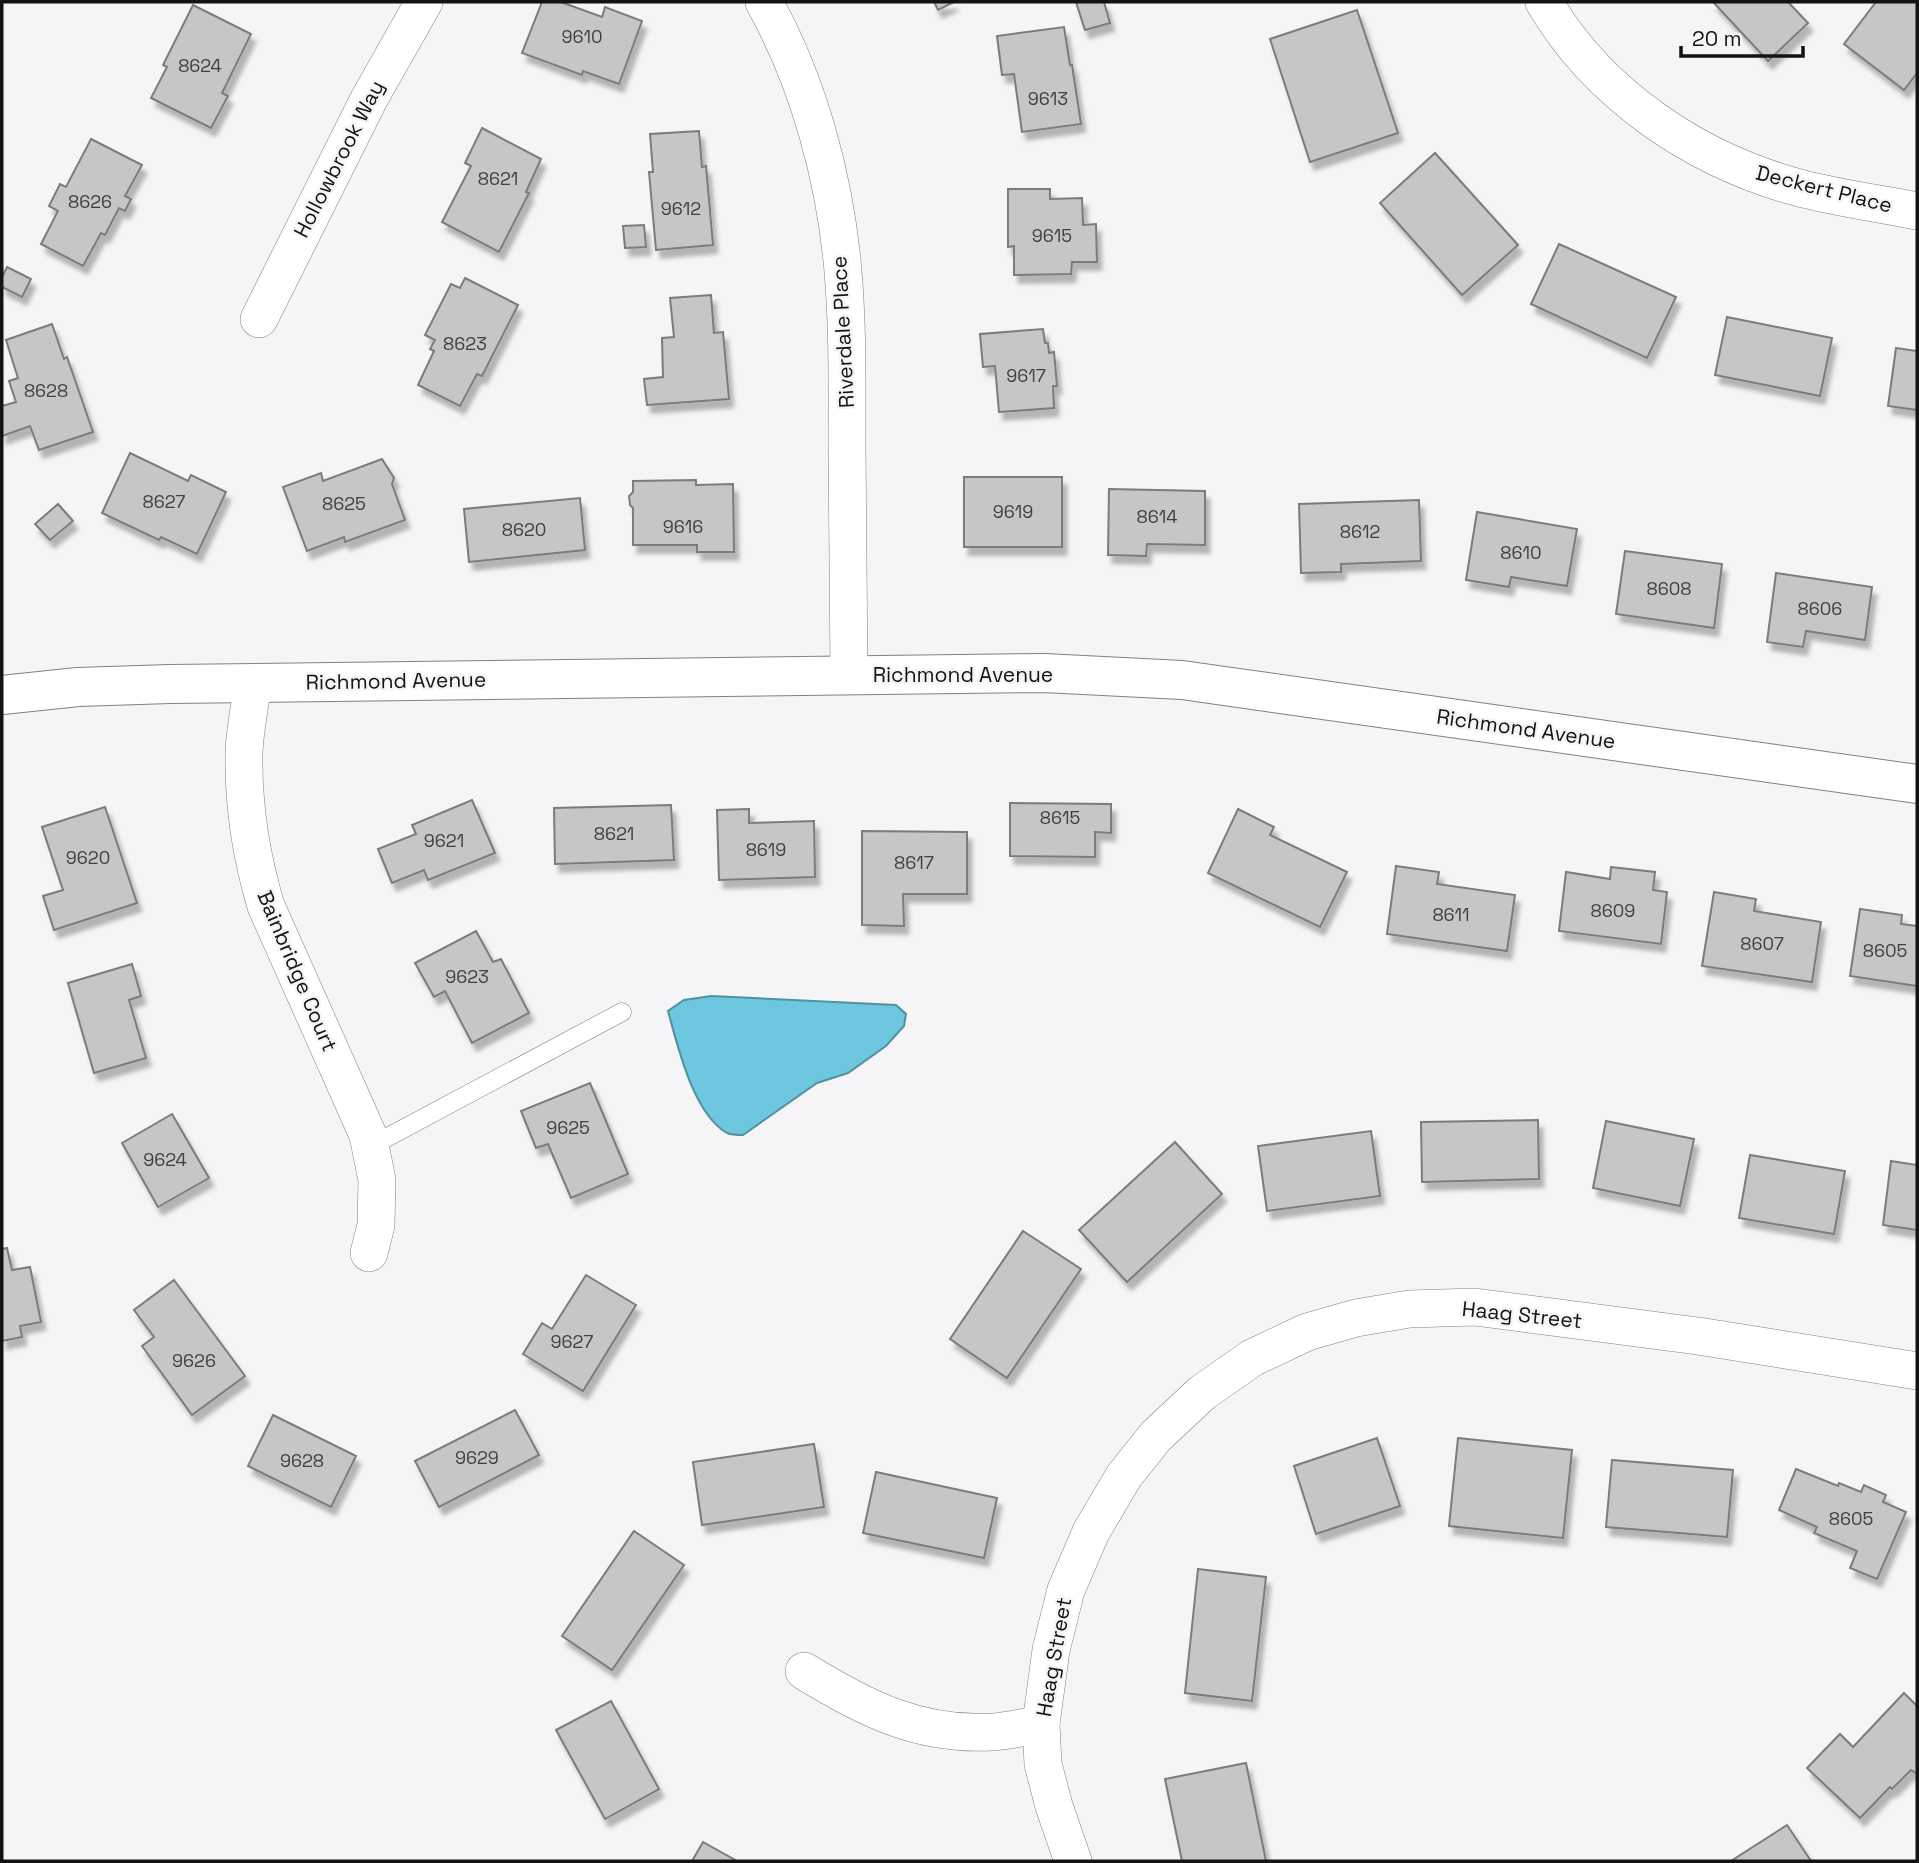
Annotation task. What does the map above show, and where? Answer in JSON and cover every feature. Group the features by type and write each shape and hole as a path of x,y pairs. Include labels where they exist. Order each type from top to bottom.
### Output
{"street":[{"name":"Hollowbrook Way","path":"259,319 369,99 424,2"},
{"name":"Riverdale Place","path":"764,2 785,43 818,136 835,211 843,269 847,330 849,675"},
{"name":"Deckert Place","path":"1544,2 1561,31 1593,69 1633,104 1687,142 1747,171 1797,187 1917,211"},
{"name":"Richmond Avenue","path":"2,695 78,687 253,682 1044,673 1182,680 1917,784"},
{"name":"Bainbridge Court","path":"253,682 244,751 246,816 258,881 266,906 368,1135 377,1180 376,1225 369,1253"},
{"name":"Haag Street","path":"1073,1861 1043,1764 1041,1724 1051,1650 1066,1590 1091,1532 1124,1476 1156,1436 1202,1393 1252,1358 1307,1332 1356,1318 1409,1309 1475,1307 1698,1336 1917,1371"},
{"path":"804,1671 849,1699 885,1716 933,1729 992,1732 1041,1724"}],"lane":[{"path":"370,1146 622,1012"}],"water":[{"path":"711,996 896,1005 906,1014 904,1026 886,1046 848,1073 817,1083 743,1135 735,1135 727,1133 715,1123 696,1095 682,1060 668,1011 684,1000"}],"building":[{"path":"542,2 561,2 602,17 605,7 642,21 619,84 583,71 582,75 522,53"},
{"path":"934,2 954,2 938,10"},
{"path":"1076,2 1104,2 1110,23 1085,30"},
{"path":"1713,2 1788,2 1808,23 1768,61"},
{"path":"1876,2 1917,2 1917,73 1904,90 1844,44"},
{"path":"193,5 251,34 222,93 228,96 211,128 151,98 167,67 163,65"},
{"path":"1357,10 1398,133 1310,162 1270,39"},
{"path":"1064,27 1081,124 1022,132 1014,74 1002,75 997,36"},
{"path":"482,128 541,159 526,192 529,193 499,252 442,222 471,166 465,163"},
{"path":"699,131 702,167 706,166 713,245 656,250 649,172 653,172 650,134"},
{"path":"91,139 142,165 125,196 131,199 125,211 119,208 105,235 101,233 83,266 41,244 58,211 49,206 60,184 66,187"},
{"path":"1435,153 1518,245 1462,295 1380,203"},
{"path":"1008,189 1050,189 1050,199 1082,198 1083,225 1096,224 1097,262 1072,262 1071,274 1014,275 1014,246 1008,247"},
{"path":"644,225 646,247 625,248 623,226"},
{"path":"1559,244 1676,297 1647,358 1531,304"},
{"path":"7,267 31,279 22,297 2,287 2,277"},
{"path":"465,278 518,305 482,376 477,374 460,406 418,385 434,351 430,349 435,340 425,335 451,284 460,288"},
{"path":"711,295 714,333 723,332 729,399 647,405 644,379 663,377 662,338 674,337 670,298"},
{"path":"1727,317 1832,338 1820,396 1715,375"},
{"path":"52,324 64,359 67,357 93,432 39,450 30,426 2,436 2,406 16,402 9,381 18,378 6,340"},
{"path":"1043,329 1049,353 1054,352 1057,386 1053,386 1054,408 999,412 995,366 983,367 980,334"},
{"path":"1896,348 1917,351 1917,410 1888,406"},
{"path":"130,453 188,481 191,475 226,492 197,554 161,537 159,540 102,513"},
{"path":"382,459 394,478 392,484 405,520 345,542 344,537 307,551 283,487 321,473 323,481"},
{"path":"964,477 1062,477 1062,547 964,547"},
{"path":"696,480 696,485 733,484 734,552 697,552 697,545 633,545 633,508 629,496 633,492 633,481"},
{"path":"1109,489 1205,491 1205,545 1147,544 1146,556 1108,555"},
{"path":"580,498 585,550 469,562 464,509"},
{"path":"1419,500 1421,561 1341,564 1341,572 1301,573 1299,504"},
{"path":"58,504 73,521 50,540 35,524"},
{"path":"1477,512 1577,529 1567,586 1511,577 1509,587 1466,580"},
{"path":"1625,551 1722,564 1714,628 1616,614"},
{"path":"1776,573 1872,587 1865,640 1806,631 1803,647 1767,642"},
{"path":"472,800 495,853 428,880 424,870 392,883 378,849 416,834 412,825"},
{"path":"1010,803 1111,804 1111,833 1095,832 1095,857 1010,856"},
{"path":"671,805 674,860 555,864 554,808"},
{"path":"105,807 137,903 54,930 43,896 63,890 42,827"},
{"path":"749,809 749,823 814,821 815,877 719,880 717,810"},
{"path":"1238,809 1274,827 1270,835 1347,872 1320,927 1208,873"},
{"path":"862,831 967,832 967,894 903,894 904,926 862,925"},
{"path":"1396,866 1439,872 1437,884 1515,895 1507,951 1387,934"},
{"path":"1611,867 1655,872 1653,890 1667,892 1661,944 1559,931 1566,872 1610,879"},
{"path":"1714,892 1756,899 1754,911 1821,922 1812,982 1702,966"},
{"path":"1860,909 1902,915 1901,924 1917,926 1917,986 1850,976"},
{"path":"476,931 493,962 501,959 529,1013 472,1043 445,991 434,997 415,963"},
{"path":"132,964 141,996 129,1000 146,1058 94,1073 68,983"},
{"path":"590,1083 628,1174 571,1198 548,1144 536,1148 521,1111"},
{"path":"172,1114 209,1178 158,1207 122,1143"},
{"path":"1538,1120 1539,1179 1422,1182 1421,1122"},
{"path":"1606,1121 1694,1139 1680,1206 1593,1188"},
{"path":"1371,1131 1380,1196 1267,1211 1258,1146"},
{"path":"1175,1142 1222,1194 1127,1282 1079,1230"},
{"path":"1750,1155 1845,1171 1834,1234 1739,1218"},
{"path":"1891,1161 1917,1165 1917,1230 1883,1225"},
{"path":"1023,1231 1081,1269 1007,1378 950,1339"},
{"path":"7,1248 12,1270 30,1267 41,1322 20,1326 22,1337 2,1341 2,1249"},
{"path":"586,1275 636,1305 583,1391 523,1354 542,1323 552,1329"},
{"path":"174,1280 245,1376 192,1415 142,1346 154,1337 134,1310"},
{"path":"515,1410 539,1455 439,1507 415,1461"},
{"path":"273,1415 356,1456 331,1507 248,1466"},
{"path":"1377,1438 1400,1506 1316,1534 1294,1466"},
{"path":"1458,1438 1572,1450 1563,1538 1449,1526"},
{"path":"814,1444 824,1507 702,1525 693,1462"},
{"path":"1612,1460 1733,1470 1727,1537 1606,1527"},
{"path":"1796,1469 1861,1492 1864,1485 1886,1495 1883,1502 1906,1512 1877,1579 1850,1568 1857,1551 1814,1533 1817,1527 1779,1510"},
{"path":"876,1472 997,1498 984,1558 863,1533"},
{"path":"634,1531 684,1565 612,1670 562,1636"},
{"path":"1198,1569 1266,1577 1252,1701 1185,1693"},
{"path":"1904,1693 1917,1706 1917,1774 1911,1770 1860,1818 1807,1768 1840,1734 1853,1747"},
{"path":"611,1701 659,1789 605,1819 556,1730"},
{"path":"1246,1763 1266,1861 1182,1861 1165,1779"},
{"path":"1787,1825 1811,1861 1731,1861"},
{"path":"703,1842 737,1861 692,1861"}]}
